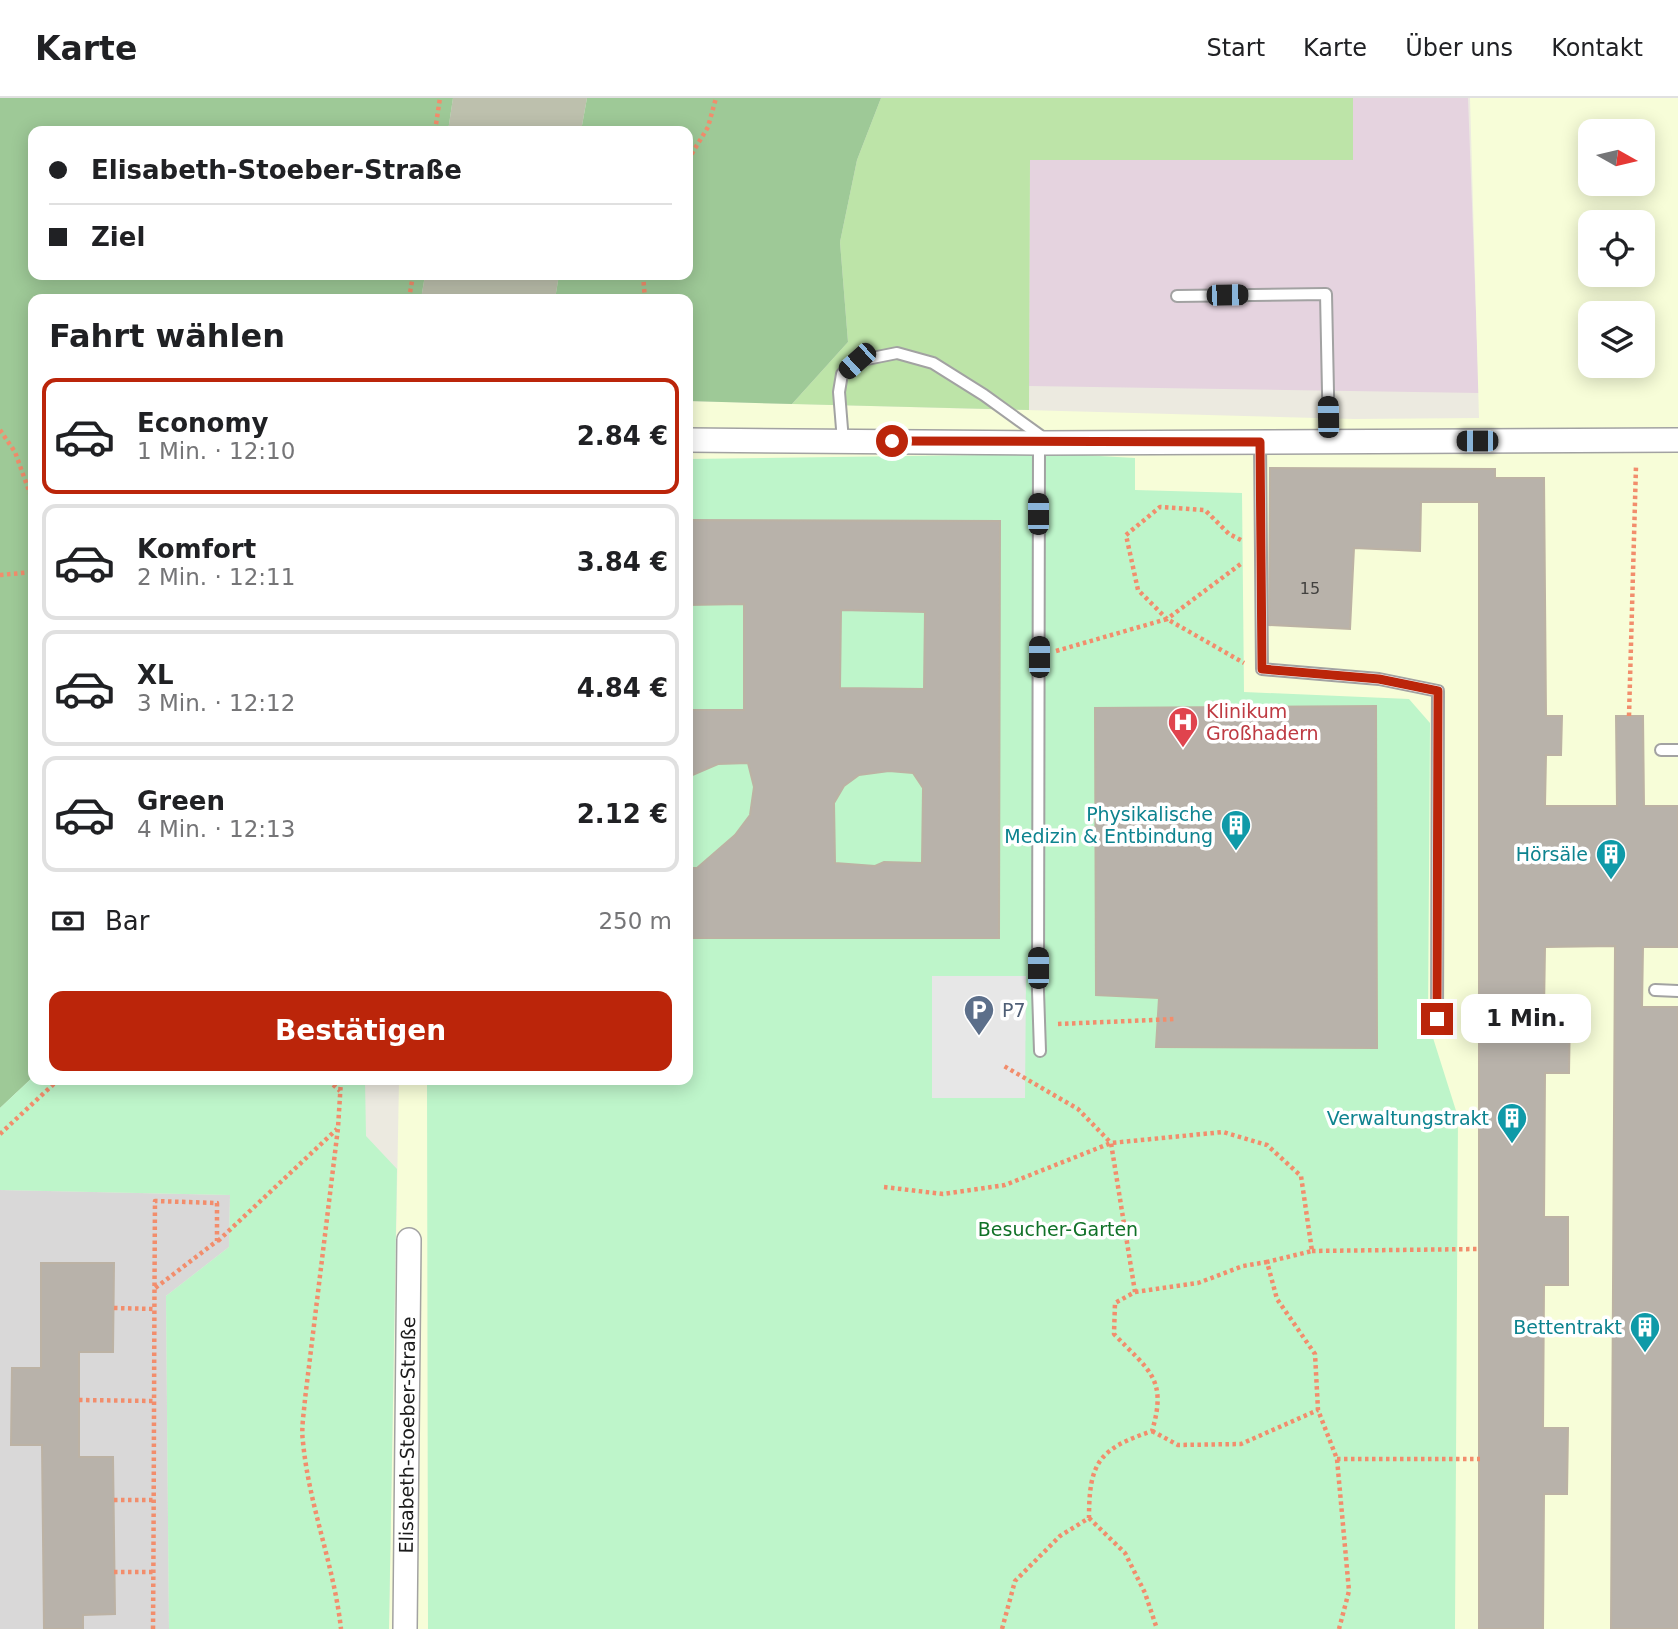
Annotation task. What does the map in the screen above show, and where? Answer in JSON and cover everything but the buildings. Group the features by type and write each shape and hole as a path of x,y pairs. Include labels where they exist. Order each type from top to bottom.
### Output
{"street":[{"path":"693,440 1044,443 1678,440"},
{"name":"Elisabeth-Stoeber-Straße","path":"405,1629 409,1240"}],"lane":[{"path":"1177,296 1326,295 1329,442"},
{"path":"843,441 839,392 842,374 857,361 897,353 933,363 984,395 1044,443 1039,657 1040,1051"},
{"path":"1260,442 1262,669 1379,679 1438,691 1437,1019"},
{"path":"1661,750 1678,750"},
{"path":"1655,990 1678,991"}],"path":[{"path":"436,126 440,98"},
{"path":"693,152 708,127 716,98"},
{"path":"0,430 15,452 28,488"},
{"path":"1629,716 1636,440"},
{"path":"1243,542 1229,534 1205,510 1160,506 1126,535 1138,590 1167,619 1237,661 1262,669"},
{"path":"1039,657 1167,619 1243,562"},
{"path":"0,575 28,572"},
{"path":"1038,1025 1176,1019"},
{"path":"1004,1066 1078,1109 1111,1143 1135,1292"},
{"path":"0,1134 53,1085"},
{"path":"333,1085 341,1092"},
{"path":"341,1085 302,1440 310,1485 335,1586 341,1629"},
{"path":"154,1289 218,1241 338,1128"},
{"path":"884,1187 943,1194 1005,1185 1111,1143 1223,1132 1267,1145 1301,1176 1312,1251"},
{"path":"153,1629 155,1201 217,1203 218,1241"},
{"path":"1152,1431 1159,1407 1154,1377 1114,1334 1115,1303 1135,1292 1198,1283 1243,1266 1312,1251 1479,1249"},
{"path":"1267,1262 1277,1299 1315,1354 1318,1410 1337,1459 1349,1591 1339,1629"},
{"path":"114,1308 154,1309"},
{"path":"79,1400 153,1401"},
{"path":"1157,1629 1146,1593 1125,1553 1089,1518 1089,1487 1100,1461 1122,1442 1152,1431 1178,1445 1241,1444 1318,1410"},
{"path":"1337,1459 1479,1459"},
{"path":"114,1500 153,1500"},
{"path":"1002,1629 1015,1581 1060,1536 1089,1518"},
{"path":"114,1572 153,1572"}],"shaded area":[{"path":"0,98 453,98 449,126 28,126 28,280 424,280 422,294 28,294 28,1082 0,1108"},
{"path":"453,98 587,98 582,126 449,126"},
{"path":"587,98 881,98 857,160 840,242 848,342 792,404 693,401 693,294 556,294 558,280 693,280 693,126 582,126"},
{"path":"1353,98 1468,98 1479,393 1029,386 1030,160 1352,160"},
{"name":"Besucher-Garten","path":"1470,98 1678,98 1678,1629 389,1629 399,1085 693,1085 693,401 1354,419 1479,418"},
{"path":"424,280 558,280 556,294 422,294"},
{"name":"P7","path":"932,976 1026,976 1025,1098 932,1098"},
{"path":"0,1190 230,1195 229,1247 166,1296 169,1629 0,1629"}],"green space":[{"path":"881,98 1353,98 1353,160 1030,160 1029,410 792,404 848,342 840,242 857,160"},
{"name":"Besucher-Garten","path":"1064,454 1135,458 1135,490 1242,493 1244,692 1409,699 1430,723 1428,1022 1458,1117 1455,1629 428,1629 427,1085 693,1085 693,459"},
{"path":"28,1082 28,1085 365,1085 366,1136 397,1169 389,1629 169,1629 166,1296 229,1247 230,1195 0,1190 0,1108"}],"place":[{"name":"Klinikum Großhadern","path":"1183,749"},
{"name":"Physikalische Medizin & Entbindung","path":"1236,852"},
{"name":"Hörsäle","path":"1611,881"},
{"name":"P7","path":"979,1037"},
{"name":"Verwaltungstrakt","path":"1512,1145"},
{"name":"Bettentrakt","path":"1645,1354"}],"route":[{"path":"892,441 1260,442 1262,669 1379,679 1438,691 1437,1019"}]}
